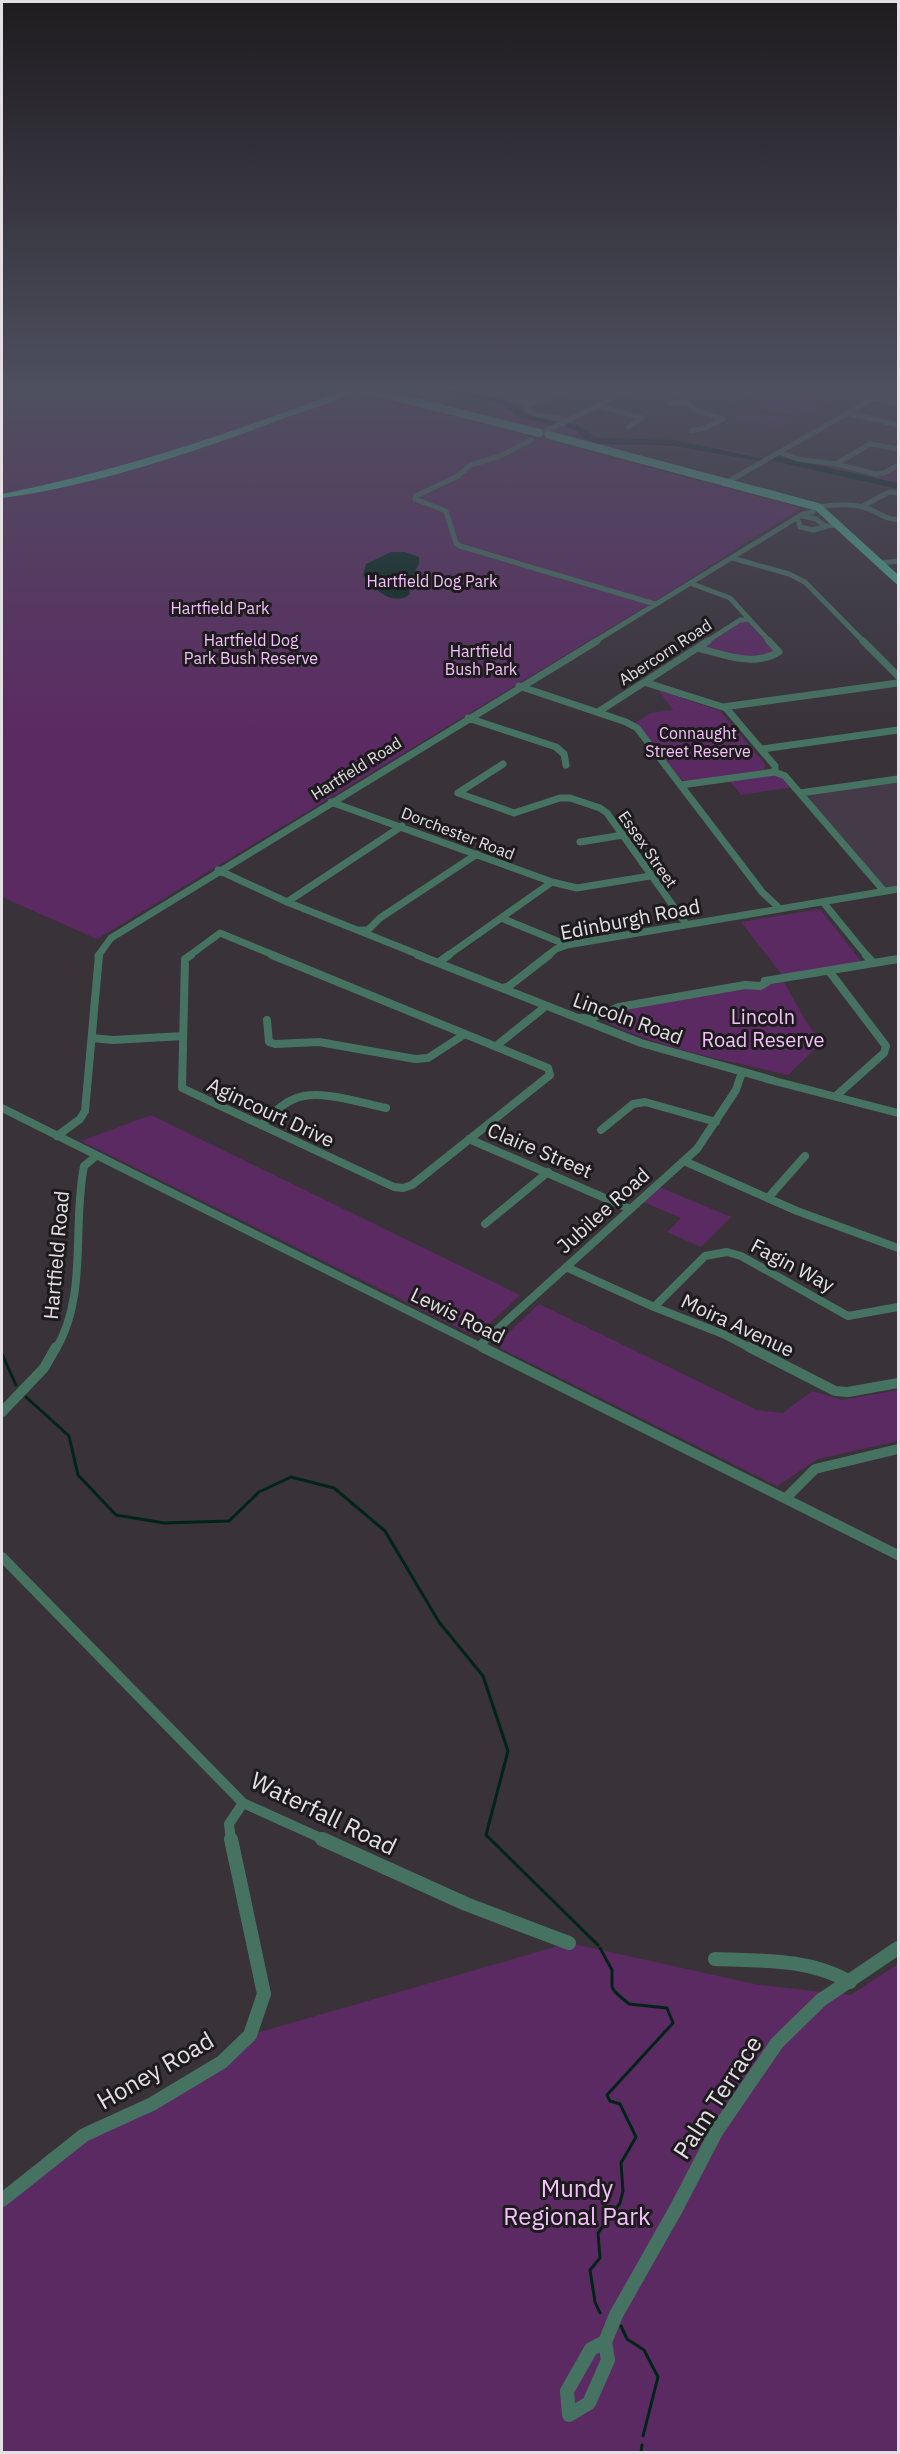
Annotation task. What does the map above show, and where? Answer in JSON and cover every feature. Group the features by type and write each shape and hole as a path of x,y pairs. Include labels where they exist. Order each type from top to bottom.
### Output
{"main road":[{"path":"782,505 807,514 828,517 833,526 898,580"}],"street":[{"path":"428,505 446,512 456,543 460,546 655,604"},
{"path":"833,526 811,530 801,528 807,514 830,506 843,505"},
{"path":"852,505 879,511 891,520 898,519"},
{"path":"807,514 820,522 833,526"},
{"path":"807,514 820,522"},
{"name":"Hartfield Road","path":"57,1136 80,1119 85,1111 98,958 106,942 518,687 807,514"},
{"path":"731,558 789,574 805,582 898,676"},
{"path":"880,563 898,561"},
{"path":"688,584 730,598 780,652 766,658 740,659 698,648"},
{"name":"Abercorn Road","path":"598,712 741,620 749,619"},
{"path":"644,682 723,707 898,683"},
{"path":"518,687 598,712 626,722 637,729 775,907"},
{"path":"723,707 762,749 775,766 775,772"},
{"path":"468,718 556,747 567,759 566,765"},
{"path":"762,749 898,730"},
{"name":"Essex Street","path":"503,764 458,793 514,813 560,798 582,801 607,813 686,924"},
{"path":"681,785 775,772 784,777 800,793 884,891"},
{"path":"800,793 898,779"},
{"name":"Dorchester Road","path":"334,800 552,882 577,888 650,876"},
{"path":"287,902 402,826"},
{"path":"579,842 623,835"},
{"path":"363,929 477,854"},
{"name":"Lincoln Road","path":"216,872 287,902 363,929 366,934 473,977 506,986 546,1006 572,1016 594,1019 606,1030 641,1043 722,1066 745,1075 898,1113"},
{"path":"440,962 552,882"},
{"name":"Edinburgh Road","path":"506,986 556,949 567,945 751,914 775,907 802,906 898,889"},
{"path":"823,902 873,963"},
{"path":"501,918 567,945"},
{"name":"Agincourt Drive","path":"220,933 465,1034 548,1068 550,1075 412,1185 403,1188 394,1187 182,1088 184,959 220,933"},
{"path":"594,1019 609,1009 745,986 760,986 769,981 898,959"},
{"path":"829,971 884,1040 886,1046 884,1053 836,1096"},
{"path":"496,1046 546,1006"},
{"path":"267,1020 268,1042 276,1045 302,1041 320,1042 415,1059 428,1058 465,1034"},
{"path":"91,1041 183,1036"},
{"name":"Jubilee Road","path":"480,1345 697,1149 745,1075"},
{"path":"261,1125 284,1105 301,1095 386,1108"},
{"path":"601,1130 633,1104 645,1102 716,1122"},
{"name":"Lewis Road","path":"2,1108 898,1555"},
{"name":"Claire Street","path":"468,1139 630,1209"},
{"name":"Hartfield Road","path":"2,1412 44,1368 68,1330 74,1298 82,1176 84,1166 96,1156"},
{"path":"768,1198 805,1156"},
{"path":"684,1161 797,1211 898,1248"},
{"path":"485,1224 548,1172"},
{"name":"Fagin Way","path":"654,1307 705,1256 727,1252 741,1256 848,1316 863,1315 898,1306"},
{"name":"Moira Avenue","path":"566,1268 654,1307 723,1334 835,1391 848,1392 898,1383"},
{"path":"786,1498 815,1469 898,1449"},
{"name":"Waterfall Road","path":"2,1557 243,1803 466,1904 568,1943"},
{"name":"Honey Road","path":"2,2200 84,2135 152,2104 222,2062 250,2035 264,1994 234,1860 229,1824 243,1803"},
{"name":"Palm Terrace","path":"605,2343 616,2314 676,2209 716,2132 777,2043 821,2000 898,1948"},
{"path":"715,1959 811,1965 839,1974 850,1982"}],"shaded area":[{"path":"391,552 405,552 419,557 419,564 408,584 410,594 404,598 390,598 384,595 363,575 366,564"},
{"path":"898,779 898,889 884,891 800,793"}],"green space":[{"name":"Hartfield Park","path":"2,505 788,505 801,508 658,599 97,939 2,897"},
{"path":"742,621 747,621 774,650 773,653 739,657 704,646"},
{"name":"Connaught Street Reserve","path":"658,690 720,711 765,764 764,770 687,782 681,779 635,723 650,713 673,710"},
{"path":"775,772 794,787 741,795 728,779"},
{"path":"820,909 861,961 783,976 741,922"},
{"name":"Lincoln Road Reserve","path":"784,982 821,1043 788,1075 673,1047 606,1022 612,1012"},
{"path":"151,1115 520,1295 485,1328 473,1335 81,1141"},
{"path":"657,1186 731,1217 701,1247 667,1232 681,1218 639,1200"},
{"path":"539,1304 757,1410 783,1413 812,1391 842,1400 898,1390 898,1441 818,1459 777,1486 500,1348 502,1339"},
{"name":"Mundy Regional Park","path":"569,1943 759,1985 851,1995 898,1964 898,2452 2,2452 2,2199 84,2135 174,2091 250,2035"}],"waterway":[{"path":"2,1354 16,1385"},
{"path":"26,1397 69,1436 78,1475 116,1515 164,1523 229,1521 259,1492 291,1477 334,1488 385,1531 439,1622 483,1676 508,1751 486,1835 598,1945"},
{"path":"600,1948 612,1970 612,1987 615,1992 629,2004 667,2008 673,2023 607,2095 610,2101 620,2104 636,2137 621,2163 623,2191 620,2203 598,2233 600,2258 590,2270 595,2302 600,2313"},
{"path":"621,2326 627,2339 644,2350 658,2377 643,2436"},
{"path":"641,2452 642,2445"}],"park label":[{"name":"Hartfield Dog Park","path":"432,581"},
{"name":"Hartfield Dog Park Bush Reserve","path":"251,649"},
{"name":"Hartfield Bush Park","path":"481,660"}]}
